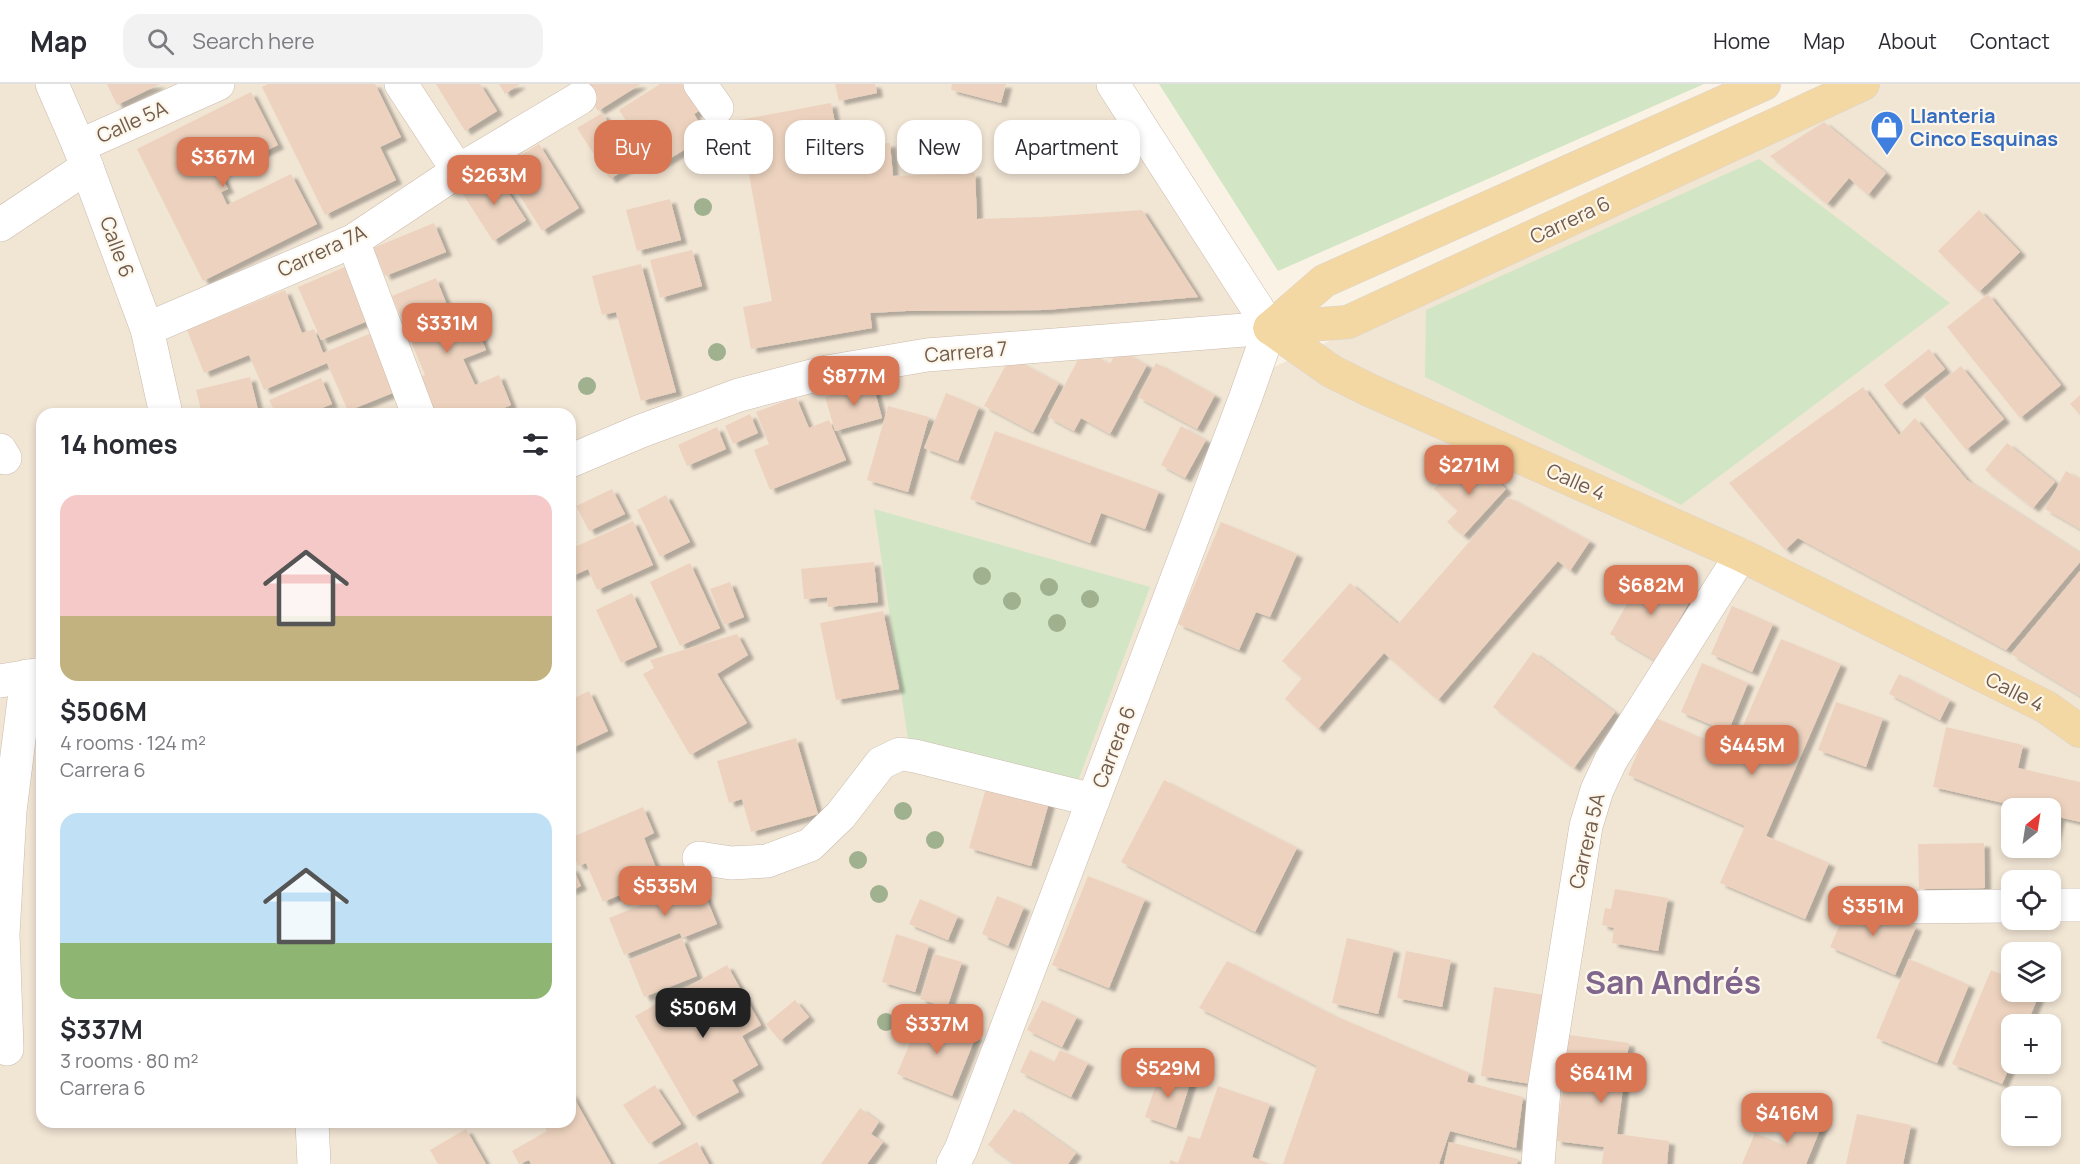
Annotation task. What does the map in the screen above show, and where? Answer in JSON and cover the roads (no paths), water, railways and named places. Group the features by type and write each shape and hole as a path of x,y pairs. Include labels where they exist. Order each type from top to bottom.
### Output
{"main road":[{"name":"Carrera 6","path":"1270,328 1324,281 1764,84"},
{"name":"Carrera 6","path":"1270,328 1348,322 1863,84"},
{"name":"Calle 4","path":"1270,328 1330,371 1741,555 2046,707 2080,730"}],"street":[{"name":"Calle 6","path":"52,84 83,157 147,329 165,408"},
{"name":"Calle 5A","path":"0,225 83,157 218,84"},
{"path":"401,84 458,171"},
{"name":"Calle 4","path":"1113,84 1270,328"},
{"name":"Carrera 7A","path":"147,329 353,241 458,171 580,98"},
{"path":"353,241 416,408"},
{"name":"Carrera 7","path":"576,458 640,431 739,395 827,372 927,355 1270,328"},
{"name":"Carrera 6","path":"953,1164 966,1138 1270,328"},
{"name":"Carrera 5A","path":"1538,1164 1544,1089 1565,951 1586,826 1597,790 1611,760 1741,555"},
{"path":"7,1049 3,934 10,811 23,677"},
{"path":"699,858 731,863 766,861 810,845 841,815 881,763 900,754 1093,801"},
{"path":"2061,906 2080,905"},
{"path":"1905,907 2001,906"},
{"path":"312,1128 314,1164"}],"place":[{"name":"Llanteria Cinco Esquinas","path":"1887,156"}],"district":[{"name":"San Andrés","path":"1673,983"}]}
